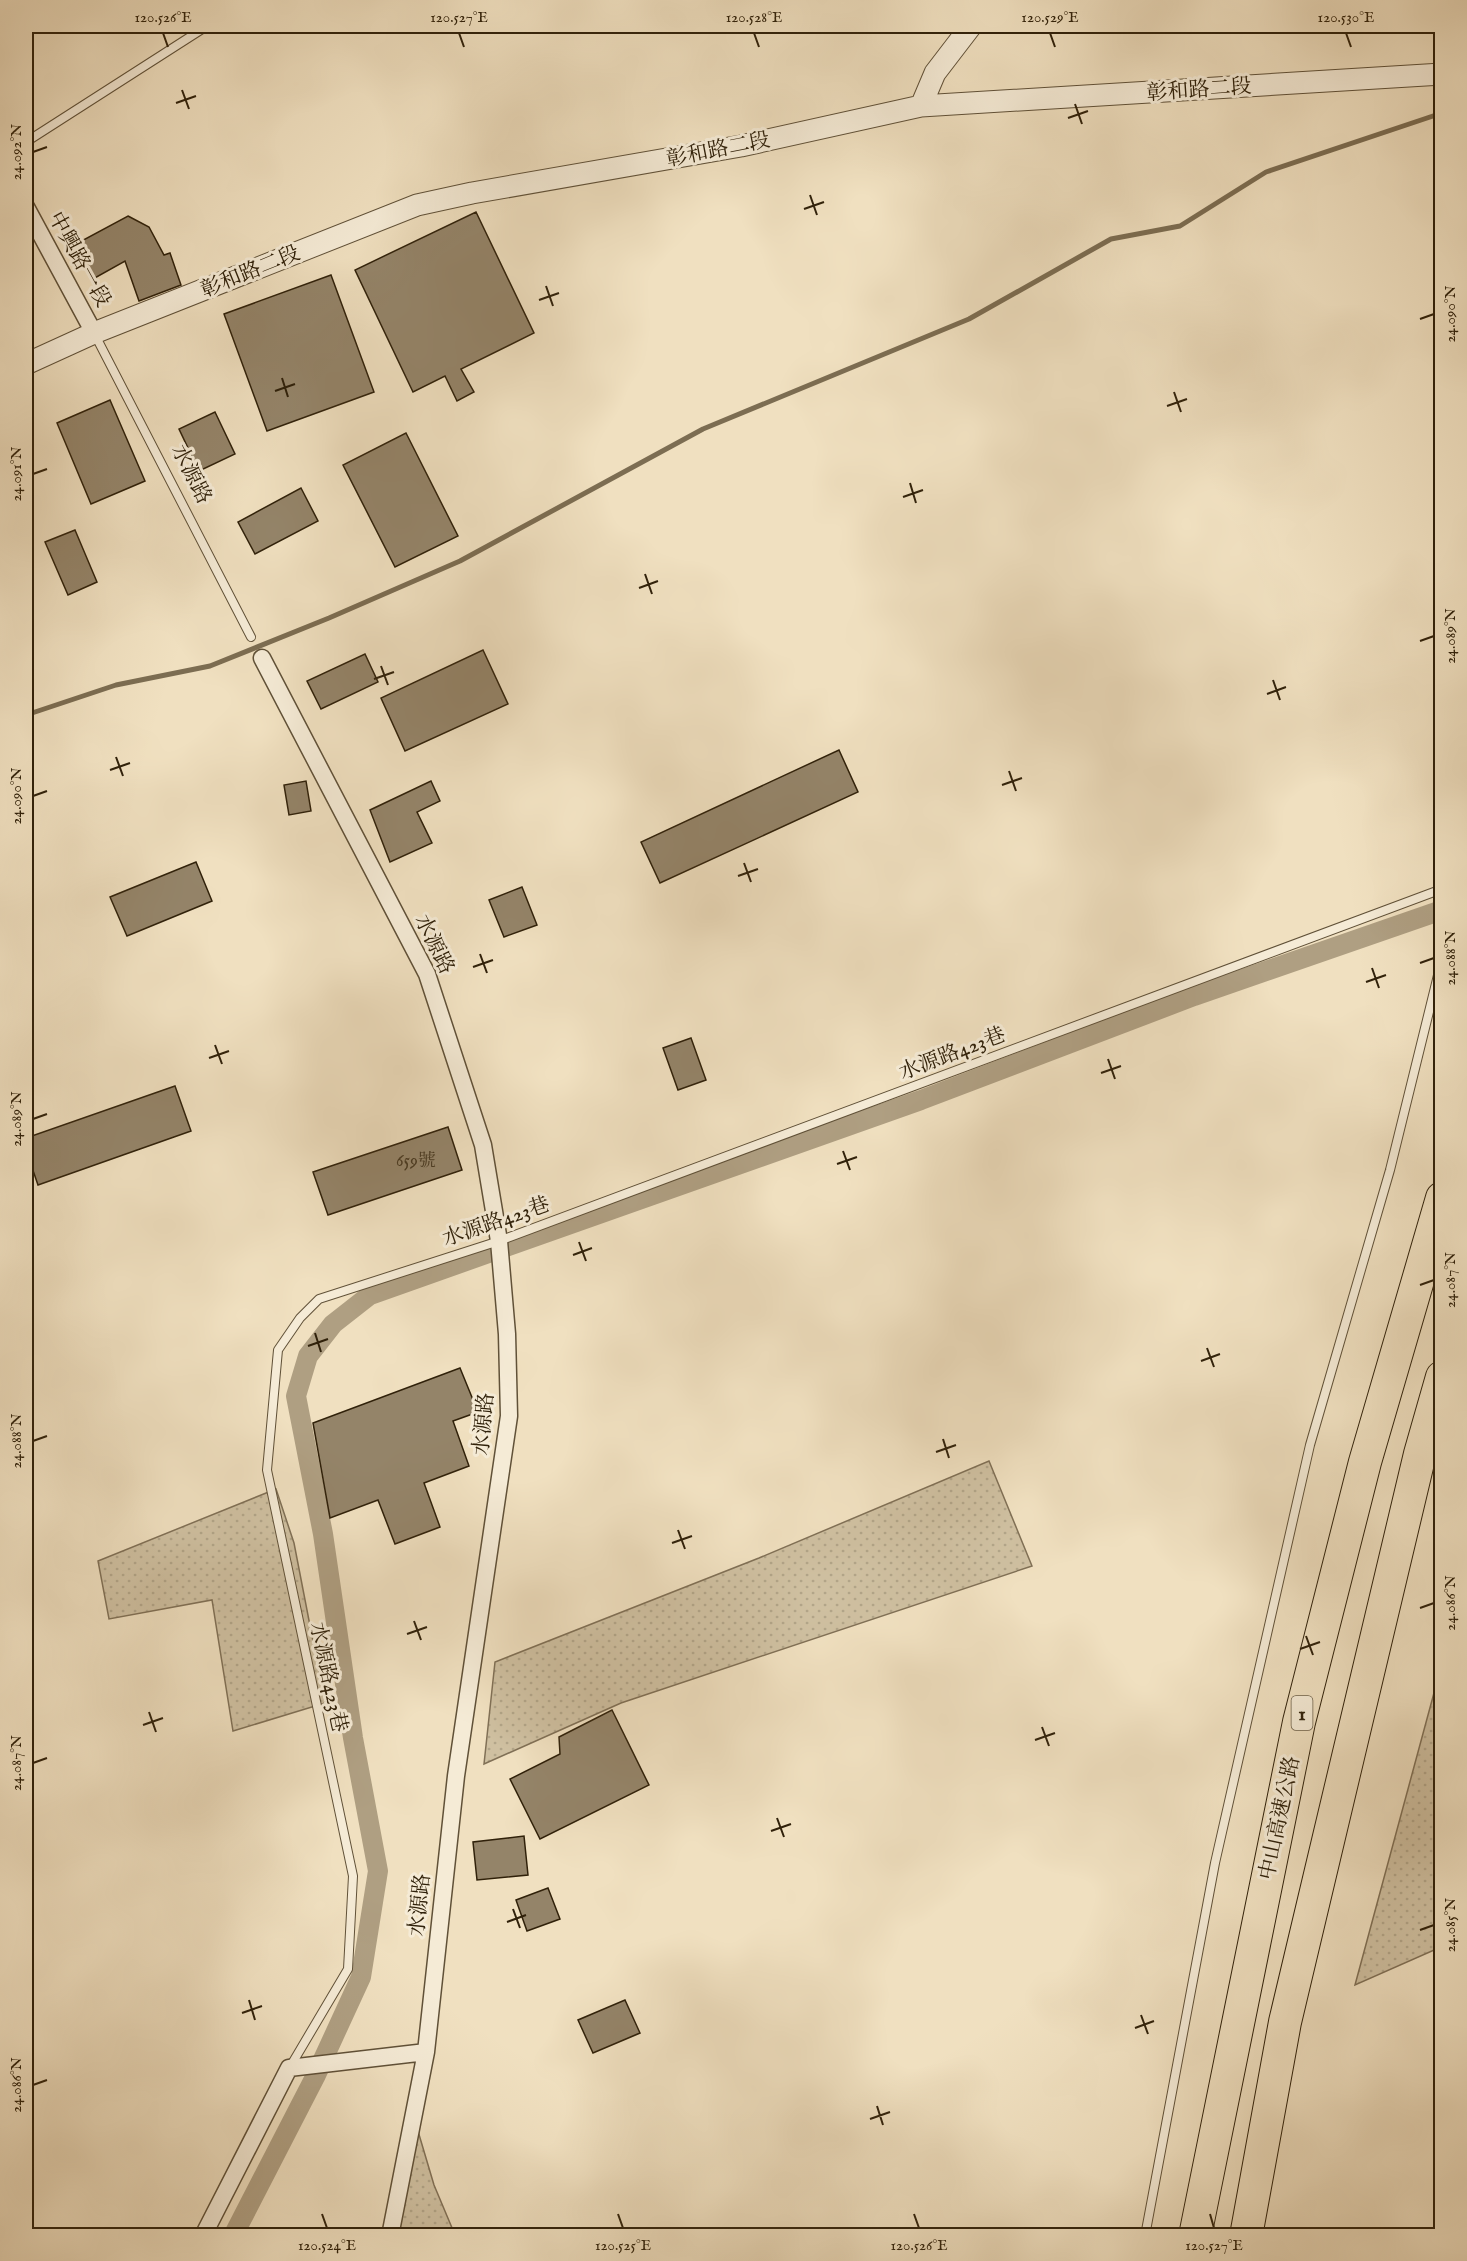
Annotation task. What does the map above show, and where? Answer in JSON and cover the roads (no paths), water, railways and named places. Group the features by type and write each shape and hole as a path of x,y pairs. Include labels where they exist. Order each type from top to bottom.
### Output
{"highway":[{"name":"中山高速公路","path":"1195,2235 1299,1722 1365,1462 1442,1198"},
{"path":"1246,2235 1285,2022 1420,1454 1442,1377"}],"street":[{"path":"921,106 935,73 971,26"},
{"name":"彰和路二段","path":"26,364 94,333 417,205 741,146 921,106 1442,74"},
{"name":"中興路一段","path":"26,207 94,333"},
{"name":"水源路","path":"262,658 427,974 483,1145 499,1241 507,1334 509,1416 456,1776 426,2052 390,2235"},
{"path":"204,2235 289,2068 426,2052"}],"lane":[{"path":"26,142 207,26"},
{"name":"水源路","path":"94,333 251,637"},
{"name":"水源路423巷","path":"289,2068 348,1969 352,1876 267,1470 278,1350 300,1318 320,1299 499,1241 1442,889"},
{"path":"1145,2235 1215,1863 1308,1457 1390,1170 1442,959"}],"waterway":[{"path":"26,715 116,685 210,666 329,618 460,561 703,429 969,319 1111,239 1180,226 1266,172 1442,113"},
{"path":"233,2236 315,2077 361,1977 378,1871 353,1738 323,1534 296,1396 308,1356 333,1324 370,1295 921,1100 1194,996 1442,910"}]}
